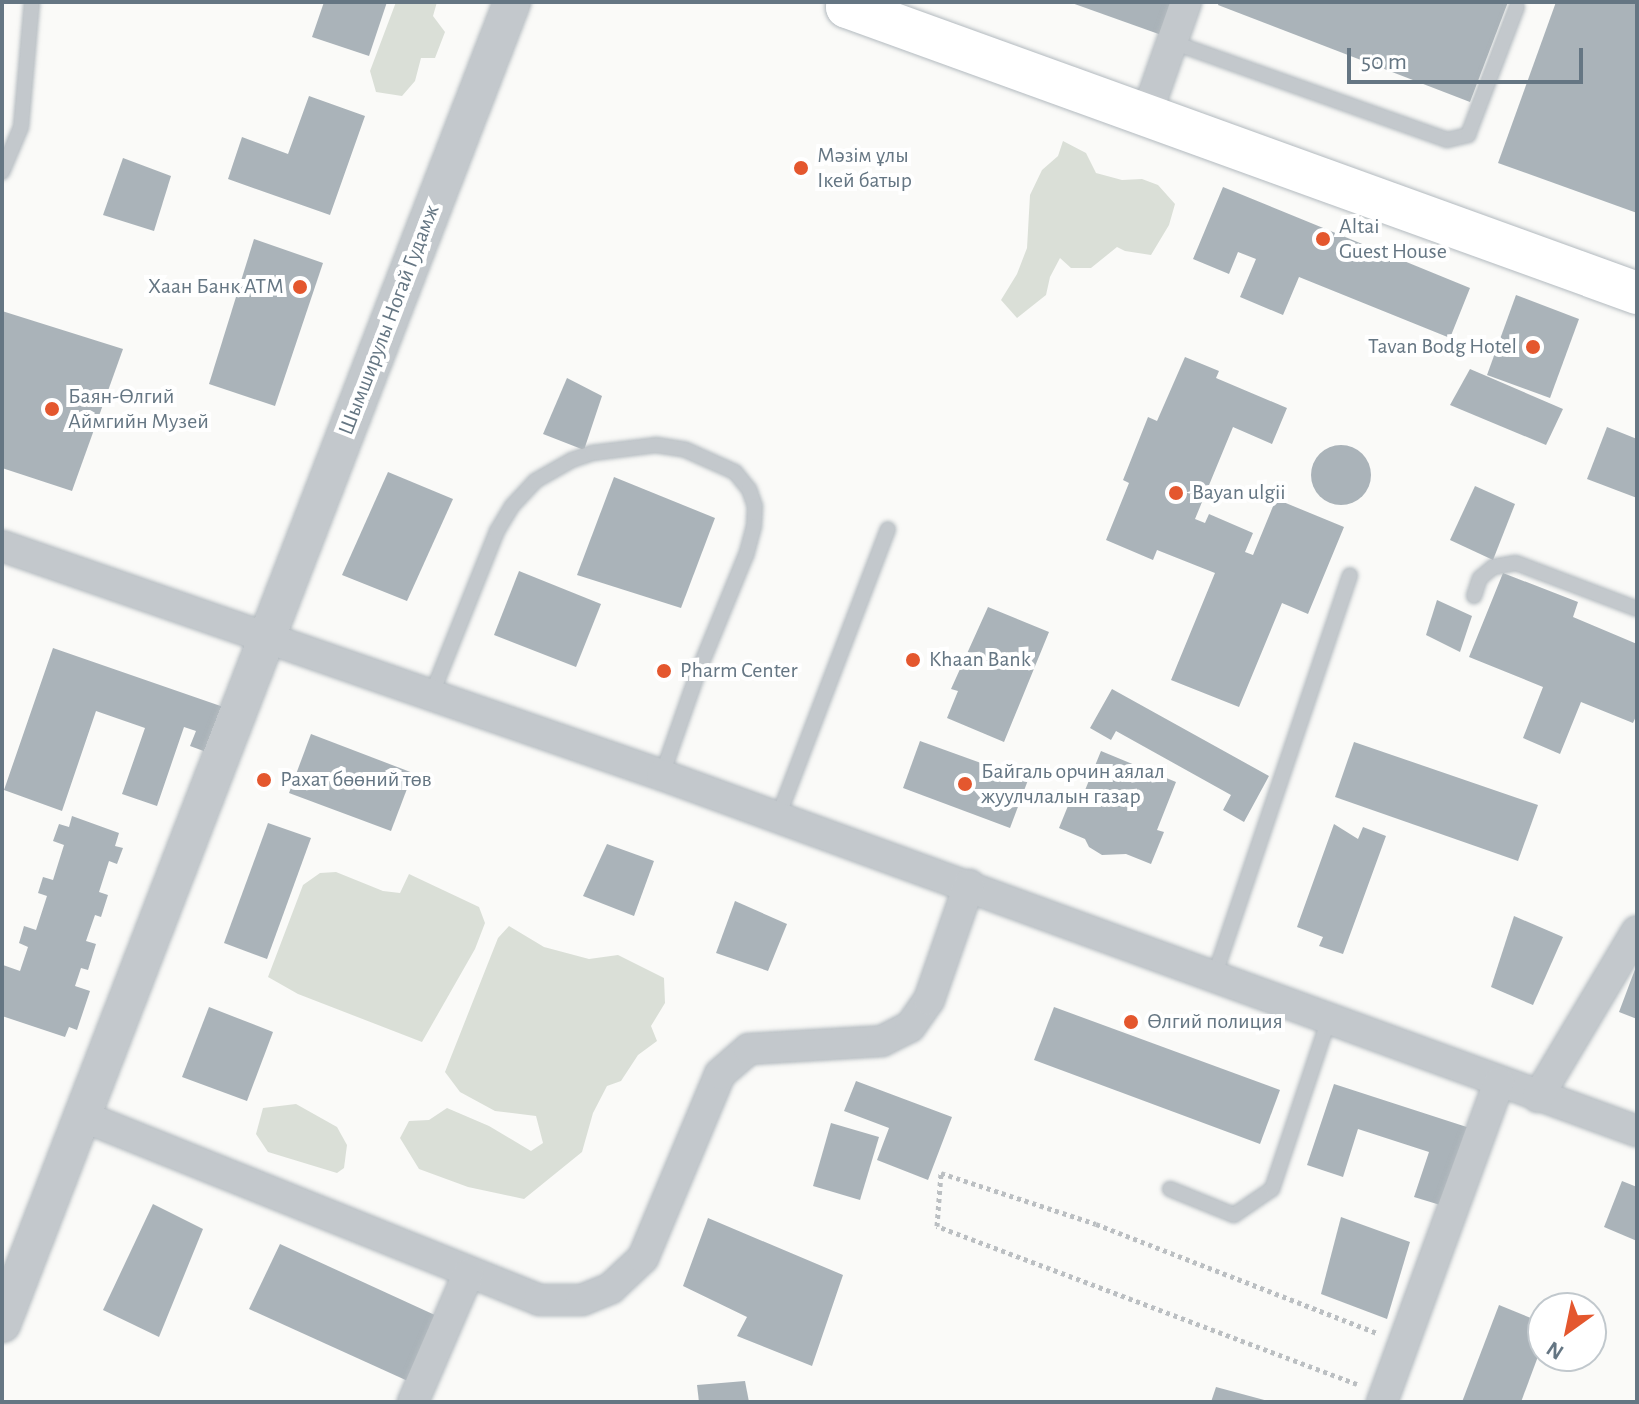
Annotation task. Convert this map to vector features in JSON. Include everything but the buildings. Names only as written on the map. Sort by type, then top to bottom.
[{"type":"main road","points":[[843,4],[1637,293]]},
{"type":"street","name":"Шымширулы Ногай Гудамж","points":[[2,1324],[269,640],[512,2]]},
{"type":"street","points":[[1147,113],[1186,2]]},
{"type":"street","points":[[2,546],[662,775],[1637,1131]]},
{"type":"street","points":[[82,1116],[468,1274],[539,1300],[582,1300],[611,1288],[643,1258],[720,1074],[749,1049],[882,1041],[910,1027],[929,1000],[969,885]]},
{"type":"street","points":[[1538,1097],[1637,931]]},
{"type":"street","points":[[1384,1399],[1499,1083]]},
{"type":"street","points":[[413,1402],[468,1274]]},
{"type":"lane","points":[[2,172],[21,127],[32,2]]},
{"type":"lane","points":[[1172,42],[1447,140],[1468,135],[1517,7]]},
{"type":"lane","points":[[431,696],[497,531],[512,506],[535,481],[572,460],[592,453],[656,445],[686,450],[735,472],[749,489],[755,506],[754,526],[746,555],[703,659],[662,775]]},
{"type":"lane","points":[[778,817],[888,529]]},
{"type":"lane","points":[[1474,596],[1480,578],[1493,567],[1516,563],[1637,609]]},
{"type":"lane","points":[[1214,977],[1350,575]]},
{"type":"lane","points":[[1170,1189],[1234,1215],[1272,1189],[1329,1019]]},
{"type":"path","points":[[1384,1399],[1184,1317],[937,1226],[941,1173],[1096,1224],[1404,1344]]},
{"type":"shaded area","points":[[396,2],[437,2],[433,16],[445,32],[435,58],[421,58],[415,81],[402,96],[376,92],[370,71]]},
{"type":"shaded area","points":[[1063,141],[1086,153],[1096,173],[1122,180],[1142,179],[1158,185],[1175,204],[1169,225],[1151,255],[1117,247],[1091,268],[1071,268],[1060,258],[1050,277],[1046,295],[1017,318],[1001,300],[1017,274],[1027,248],[1030,195],[1042,170],[1058,156]]},
{"type":"shaded area","points":[[336,872],[383,891],[400,893],[409,874],[479,907],[485,923],[475,949],[422,1042],[298,994],[268,977],[303,885],[320,873]]},
{"type":"shaded area","points":[[509,926],[544,947],[589,959],[618,955],[664,978],[665,1003],[651,1026],[657,1041],[638,1055],[621,1081],[607,1086],[593,1113],[582,1152],[524,1199],[468,1187],[419,1169],[400,1138],[409,1121],[429,1120],[447,1108],[489,1126],[531,1151],[543,1143],[536,1116],[495,1111],[460,1092],[445,1072],[498,938]]},
{"type":"shaded area","points":[[296,1104],[337,1127],[347,1145],[344,1168],[337,1173],[268,1152],[256,1134],[263,1108]]},
{"type":"place","name":"Мәзім ұлы Ікей батыр","points":[[801,168]]},
{"type":"place","name":"Altai Guest House","points":[[1323,239]]},
{"type":"place","name":"Хаан Банк АТМ","points":[[300,287]]},
{"type":"place","name":"Tavan Bodg Hotel","points":[[1533,347]]},
{"type":"place","name":"Баян-Өлгий Аймгийн Музей","points":[[52,409]]},
{"type":"place","name":"Bayan ulgii","points":[[1176,493]]},
{"type":"place","name":"Khaan Bank","points":[[913,660]]},
{"type":"place","name":"Pharm Center","points":[[664,671]]},
{"type":"place","name":"Раxат бөөний төв","points":[[264,780]]},
{"type":"place","name":"Байгаль орчин аялал жуулчлалын газар","points":[[965,784]]},
{"type":"place","name":"Өлгий полиция","points":[[1131,1022]]}]
